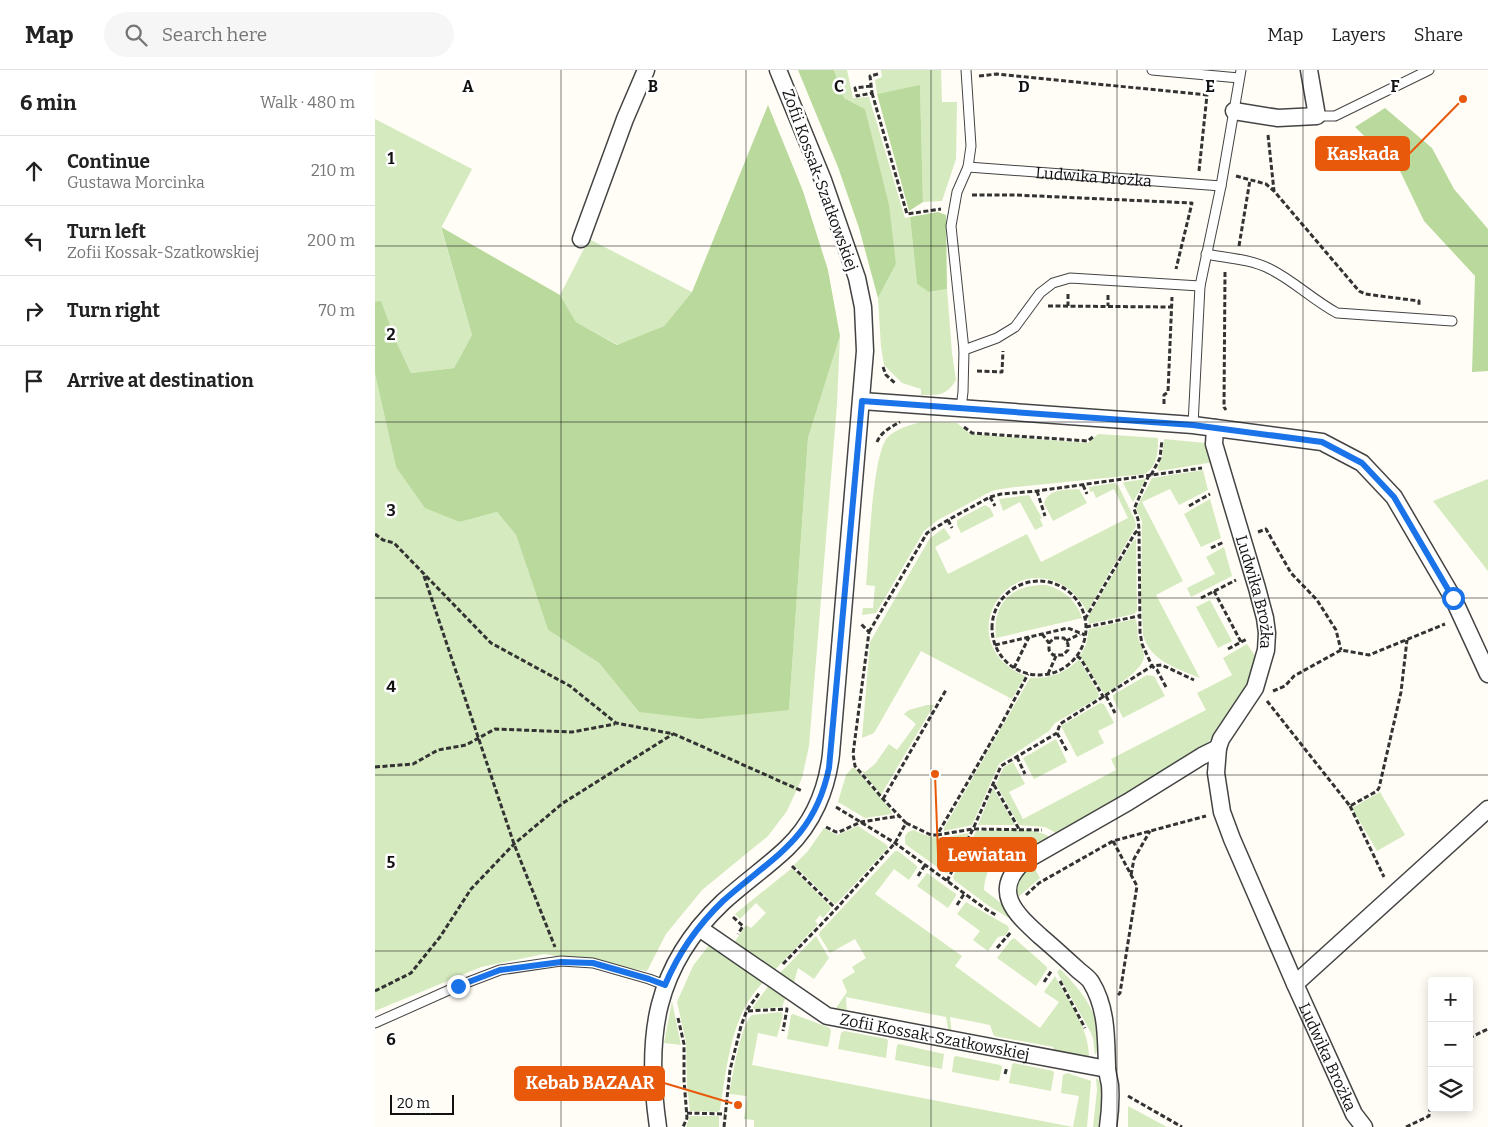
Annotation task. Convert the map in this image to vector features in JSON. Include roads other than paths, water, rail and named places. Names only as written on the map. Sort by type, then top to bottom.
[{"type":"street","points":[[581,239],[625,119],[646,70]]},
{"type":"street","name":"Zofii Kossak-Szatkowskiej","points":[[658,1127],[652,1064],[655,1019],[665,985],[676,961],[699,928],[724,901],[789,847],[809,820],[826,784],[831,754],[862,401],[865,351],[863,307],[857,278],[823,180],[779,70]]},
{"type":"street","points":[[1234,111],[1279,118],[1317,116],[1309,70]]},
{"type":"street","points":[[862,401],[1193,425],[1322,442],[1362,463],[1394,497],[1453,598],[1488,674]]},
{"type":"street","name":"Ludwika Brożka","points":[[1215,428],[1215,444],[1261,603],[1267,633],[1259,692],[1221,738],[1218,748],[1216,773],[1222,812],[1295,984],[1354,1114],[1364,1127]]},
{"type":"street","points":[[1108,1127],[1111,1107],[1104,1012],[1090,981],[1020,917],[1013,907],[1007,892],[1011,876],[1023,862],[1218,748]]},
{"type":"street","name":"Ludwika Brożka","points":[[1295,984],[1488,809]]},
{"type":"street","name":"Zofii Kossak-Szatkowskiej","points":[[699,928],[827,1016],[1107,1069]]},
{"type":"lane","points":[[1152,70],[1240,74],[1221,186],[1200,286],[1193,425]]},
{"type":"lane","points":[[1317,116],[1335,116],[1429,70]]},
{"type":"lane","points":[[961,408],[964,350],[951,226],[956,196],[968,167],[971,146],[966,74]]},
{"type":"lane","name":"Ludwika Brożka","points":[[968,167],[1221,186]]},
{"type":"lane","points":[[1206,254],[1251,262],[1268,268],[1285,277],[1321,304],[1337,312],[1452,321]]},
{"type":"lane","points":[[964,350],[997,338],[1015,326],[1040,293],[1053,283],[1070,278],[1200,286]]},
{"type":"lane","points":[[375,1023],[458,986],[500,970],[561,962],[593,963],[665,985]]},
{"type":"place","name":"Kaskada","points":[[1463,99]]},
{"type":"place","name":"Lewiatan","points":[[935,774]]},
{"type":"place","name":"Kebab BAZAAR","points":[[738,1105]]}]
